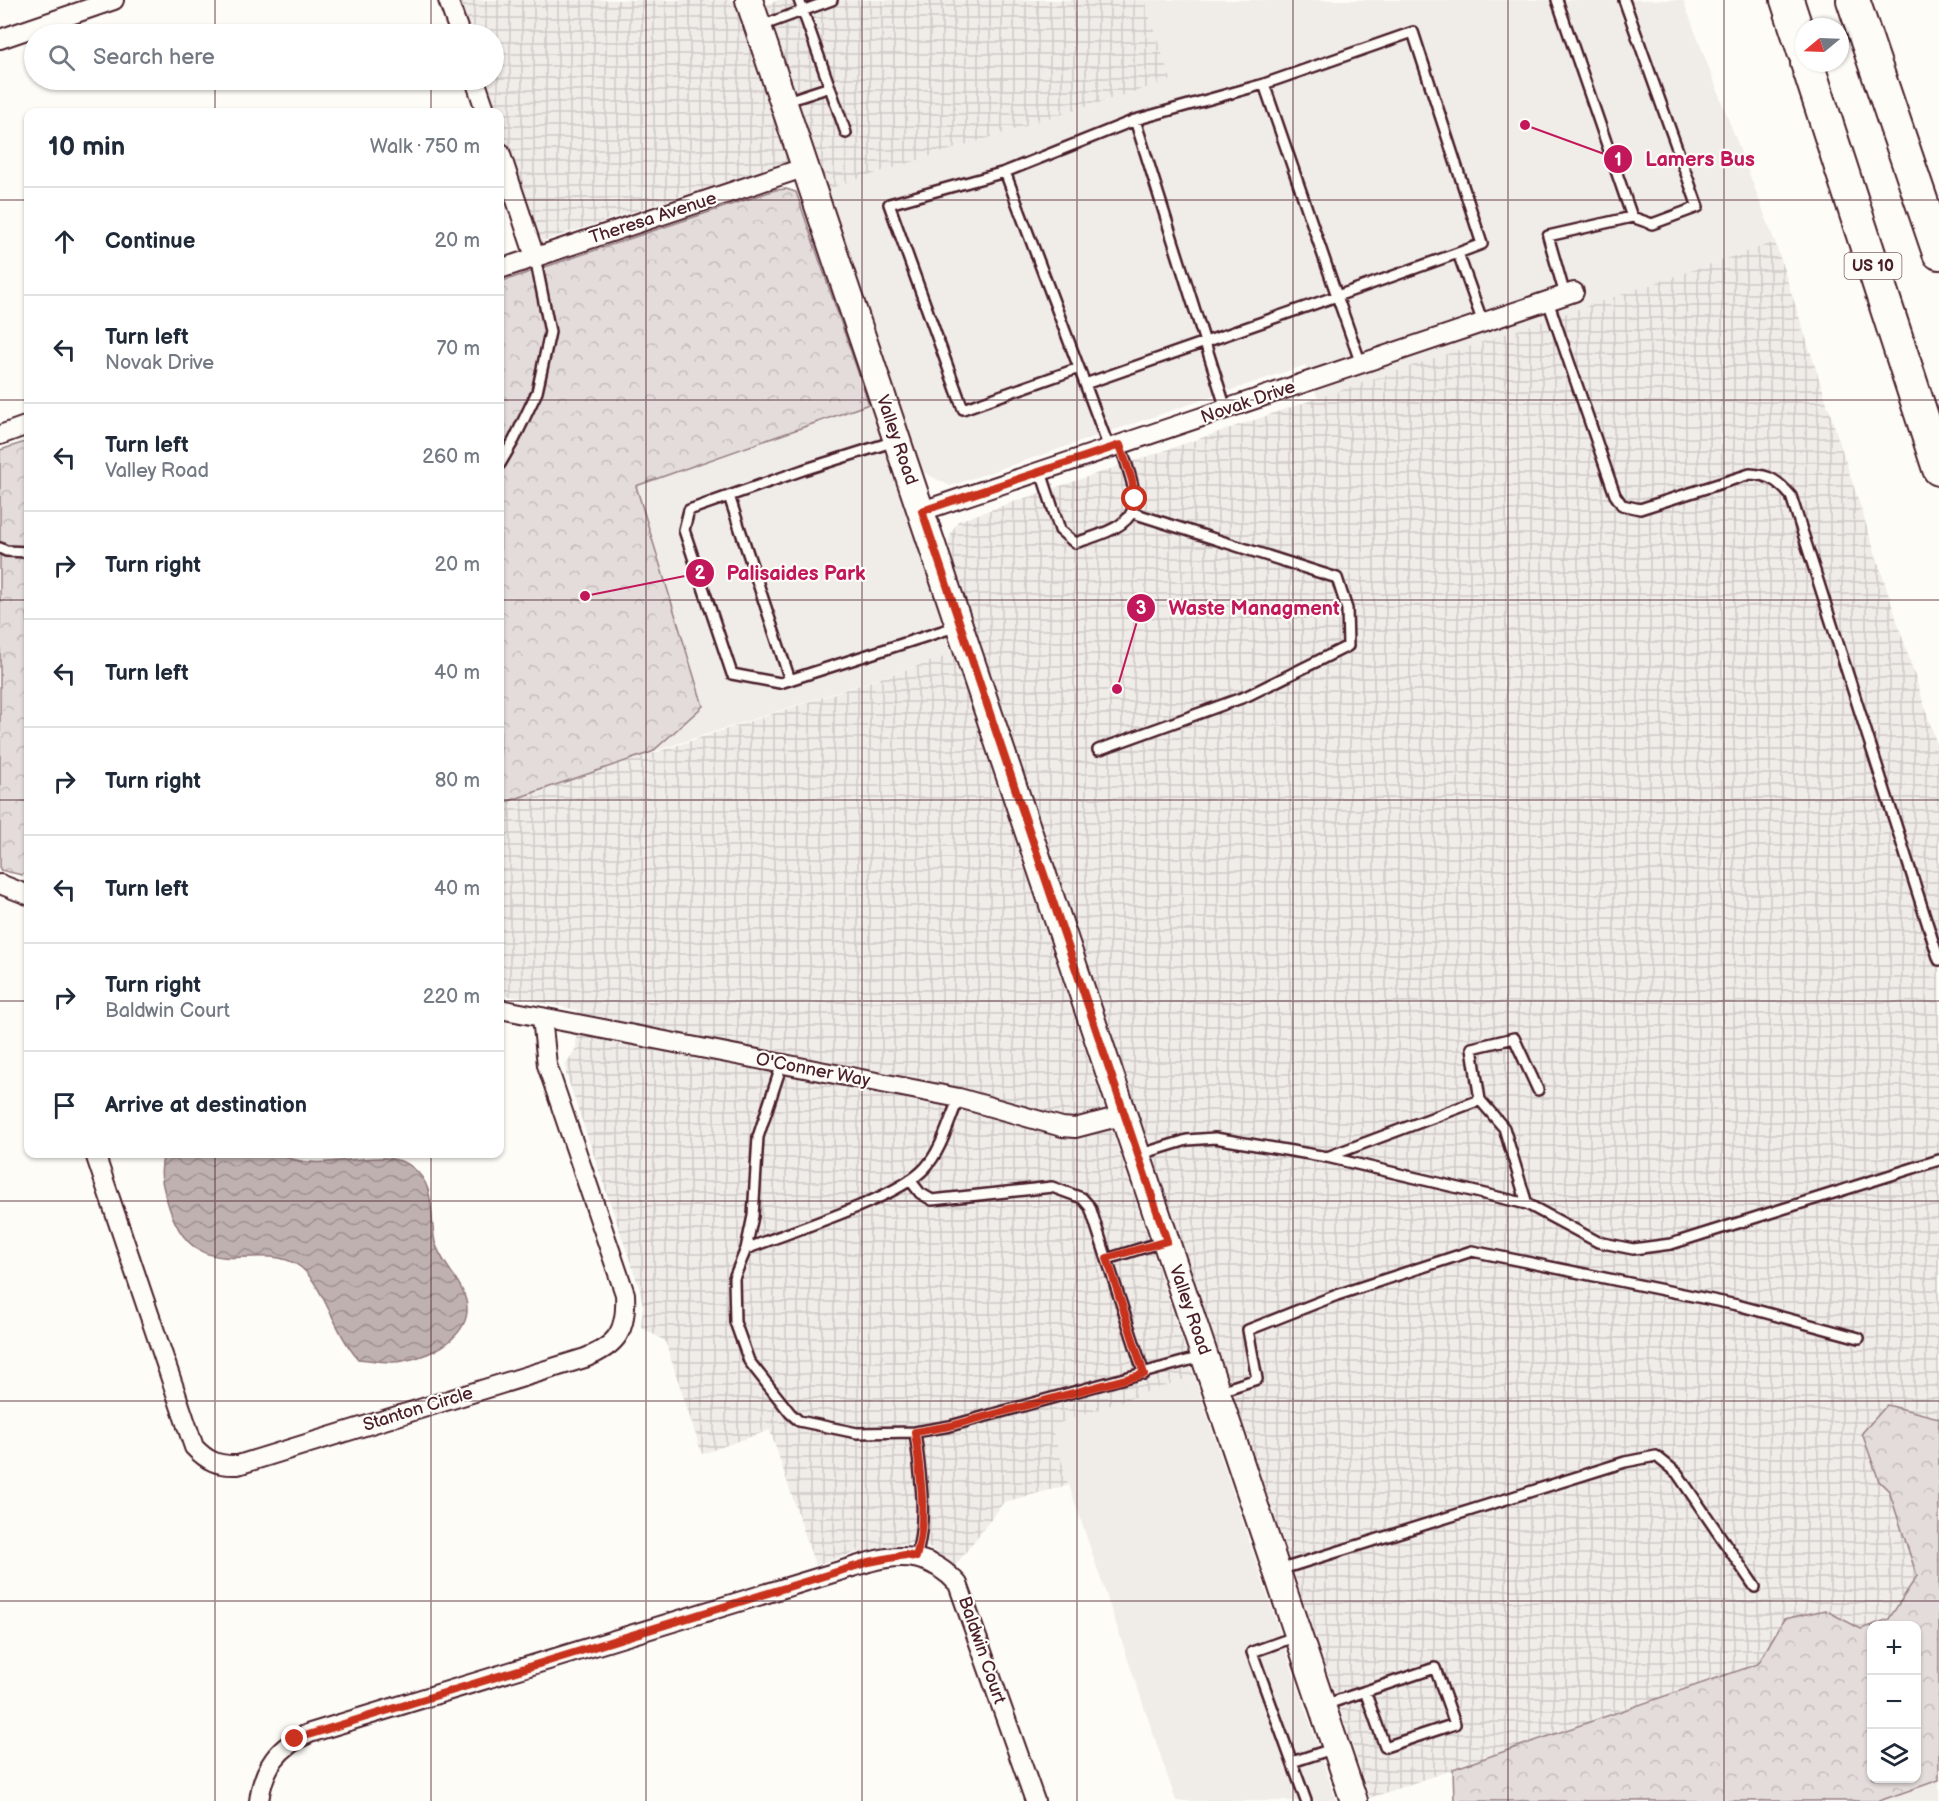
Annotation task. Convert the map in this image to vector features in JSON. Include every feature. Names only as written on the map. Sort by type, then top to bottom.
[{"type":"highway","points":[[1787,0],[1795,24]]},
{"type":"highway","points":[[1853,0],[1939,253]]},
{"type":"highway","points":[[1869,0],[1869,42]]},
{"type":"highway","name":"US 10","points":[[1811,72],[1939,469]]},
{"type":"main road","name":"Valley Road","points":[[749,0],[1354,1801]]},
{"type":"street","points":[[44,24],[114,0]]},
{"type":"street","points":[[448,0],[456,24]]},
{"type":"street","points":[[0,39],[24,31]]},
{"type":"street","points":[[478,90],[485,108]]},
{"type":"street","points":[[504,164],[535,257]]},
{"type":"street","name":"Theresa Avenue","points":[[504,268],[806,167]]},
{"type":"street","name":"Novak Drive","points":[[922,511],[1562,296]]},
{"type":"street","points":[[0,435],[24,426]]},
{"type":"street","points":[[0,884],[24,894]]},
{"type":"street","name":"O'Conner Way","points":[[504,1010],[959,1098],[1062,1127],[1076,1128],[1125,1115]]},
{"type":"street","name":"Stanton Circle","points":[[96,1158],[194,1447],[210,1461],[222,1466],[238,1465],[585,1358],[607,1349],[616,1339],[626,1314],[625,1294],[547,1065],[542,1017]]},
{"type":"street","name":"Baldwin Court","points":[[259,1801],[262,1780],[275,1756],[295,1739],[310,1733],[869,1562],[905,1555],[938,1566],[958,1584],[1033,1801]]},
{"type":"lane","points":[[759,26],[801,5],[832,0]]},
{"type":"lane","points":[[1557,0],[1632,217]]},
{"type":"lane","points":[[1624,0],[1698,207],[1652,225],[1632,217],[1548,236],[1615,495],[1622,505],[1640,509],[1750,474],[1767,475],[1780,483],[1791,496],[1939,960]]},
{"type":"lane","points":[[801,5],[846,133]]},
{"type":"lane","points":[[1079,368],[963,409],[890,204],[1005,172],[1135,120],[1264,84],[1413,32],[1482,244],[1085,384]]},
{"type":"lane","points":[[1264,84],[1361,364]]},
{"type":"lane","points":[[784,102],[830,87]]},
{"type":"lane","points":[[1135,120],[1226,409]]},
{"type":"lane","points":[[1005,172],[1085,384],[1132,480],[1135,499],[1133,513],[1121,526],[1075,543],[1060,530],[1041,472]]},
{"type":"lane","points":[[1458,253],[1483,323]]},
{"type":"lane","points":[[504,457],[537,392],[550,332],[535,257]]},
{"type":"lane","points":[[898,441],[689,510],[684,530],[732,674],[780,683],[960,625]]},
{"type":"lane","points":[[729,496],[790,680]]},
{"type":"lane","points":[[1098,750],[1247,696],[1348,646],[1347,609],[1337,578],[1133,513]]},
{"type":"lane","points":[[0,548],[6,551],[24,552]]},
{"type":"lane","points":[[1527,1204],[1504,1128],[1480,1100],[1472,1048],[1514,1038],[1538,1090]]},
{"type":"lane","points":[[782,1064],[758,1137],[753,1216],[746,1248],[734,1278],[735,1322],[749,1361],[799,1421],[857,1433],[915,1432],[950,1426],[1205,1356]]},
{"type":"lane","points":[[746,1248],[855,1207],[910,1180],[924,1169],[934,1156],[959,1098]]},
{"type":"lane","points":[[1327,1157],[1480,1100]]},
{"type":"lane","points":[[1138,1155],[1187,1140],[1215,1138],[1327,1157],[1527,1204],[1598,1242],[1633,1250],[1671,1244],[1939,1160]]},
{"type":"lane","points":[[910,1180],[920,1193],[932,1200],[1052,1187],[1082,1198],[1090,1208],[1144,1374]]},
{"type":"lane","points":[[1107,1258],[1167,1241]]},
{"type":"lane","points":[[1217,1392],[1257,1379],[1248,1330],[1337,1295],[1472,1251],[1737,1305],[1859,1338]]},
{"type":"lane","points":[[915,1432],[921,1482],[921,1539],[916,1557]]},
{"type":"lane","points":[[1278,1571],[1625,1462],[1656,1456],[1677,1473],[1755,1587]]},
{"type":"lane","points":[[1299,1636],[1252,1652],[1305,1801]]},
{"type":"lane","points":[[1322,1706],[1365,1691],[1435,1668],[1455,1724],[1385,1747],[1365,1691]]},
{"type":"lane","points":[[1292,1762],[1336,1747]]},
{"type":"shaded area","points":[[457,0],[734,0],[790,161],[539,242],[504,138],[504,108],[494,108],[487,90],[504,90],[504,24],[465,24]]},
{"type":"shaded area","points":[[779,0],[1144,0],[1171,80],[824,190],[762,6]]},
{"type":"shaded area","points":[[1144,0],[1683,0],[1775,242],[1318,399],[1305,365],[950,486],[919,470],[824,190],[1170,80]]},
{"type":"shaded area","points":[[1775,242],[1939,751],[1939,1474],[1890,1491],[1927,1606],[1883,1621],[1867,1621],[1867,1627],[1370,1798],[948,549],[951,533],[958,521]]},
{"type":"shaded area","points":[[869,404],[953,654],[652,752],[703,706],[636,486]]},
{"type":"shaded area","points":[[953,654],[1194,1376],[1051,1426],[1069,1485],[1004,1502],[955,1566],[928,1547],[910,1544],[855,1553],[815,1565],[770,1430],[702,1454],[665,1341],[641,1327],[643,1306],[640,1290],[566,1074],[566,1064],[576,1048],[577,1010],[504,995],[504,803]]},
{"type":"shaded area","points":[[1194,1376],[1336,1801],[1176,1801],[1069,1485],[1050,1426]]},
{"type":"shaded area","points":[[1939,1780],[1939,1801],[1879,1801]]},
{"type":"green space","points":[[786,189],[796,192],[869,404],[636,486],[703,706],[652,752],[504,803],[504,281],[775,190]]},
{"type":"green space","points":[[24,442],[24,874],[22,875],[0,870],[0,450]]},
{"type":"green space","points":[[1887,1405],[1939,1418],[1939,1780],[1879,1801],[1454,1801],[1453,1769],[1758,1664],[1784,1619],[1825,1610],[1861,1629],[1867,1627],[1867,1783],[1921,1783],[1921,1621],[1883,1621],[1889,1619],[1917,1576],[1889,1491],[1879,1481],[1862,1433]]},
{"type":"water","points":[[163,1158],[291,1158],[314,1162],[367,1158],[399,1160],[412,1167],[420,1175],[429,1192],[435,1242],[464,1294],[467,1308],[465,1320],[451,1340],[428,1354],[392,1362],[358,1359],[343,1337],[313,1281],[306,1272],[290,1261],[273,1257],[215,1256],[197,1249],[182,1234],[169,1207],[163,1187],[161,1168]]},
{"type":"place","name":"Lamers Bus","points":[[1525,125]]},
{"type":"place","name":"Palisaides Park","points":[[585,596]]},
{"type":"place","name":"Waste Managment","points":[[1117,689]]},
{"type":"route","points":[[295,1739],[869,1562],[905,1555],[916,1557],[921,1539],[921,1482],[915,1432],[950,1426],[1144,1374],[1107,1258],[1167,1241],[922,511],[1120,445],[1132,480],[1135,499]]}]
